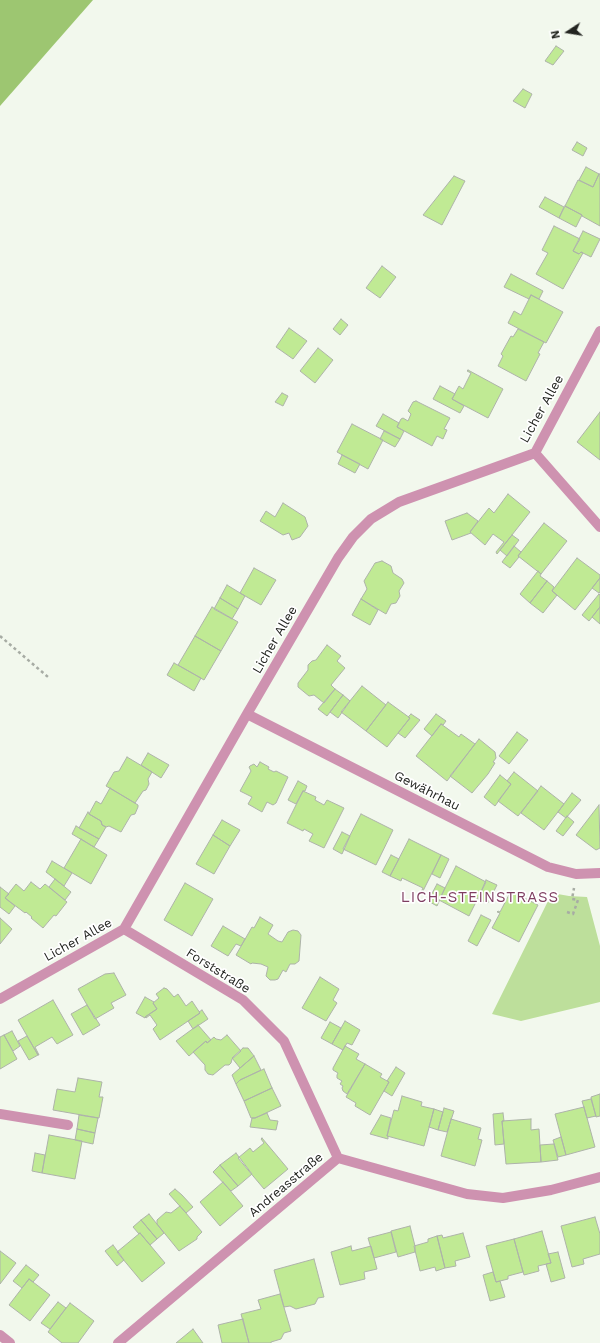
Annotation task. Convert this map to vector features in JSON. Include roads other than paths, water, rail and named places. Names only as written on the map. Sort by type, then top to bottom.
[{"type":"street","name":"Licher Allee","points":[[0,999],[124,929],[338,558],[353,537],[371,519],[399,502],[535,453],[600,331]]},
{"type":"street","points":[[535,453],[600,527]]},
{"type":"street","name":"Gewährhau","points":[[247,714],[548,867],[576,874],[600,873]]},
{"type":"street","name":"Forststraße","points":[[124,929],[243,1000],[284,1042],[338,1158]]},
{"type":"street","points":[[0,1114],[68,1125]]},
{"type":"street","name":"Andreasstraße","points":[[118,1343],[338,1158],[467,1194],[503,1198],[551,1190],[600,1177]]},
{"type":"street","points":[[0,1336],[10,1343]]},
{"type":"district","name":"LICH-STEINSTRASS","points":[[480,898]]}]
